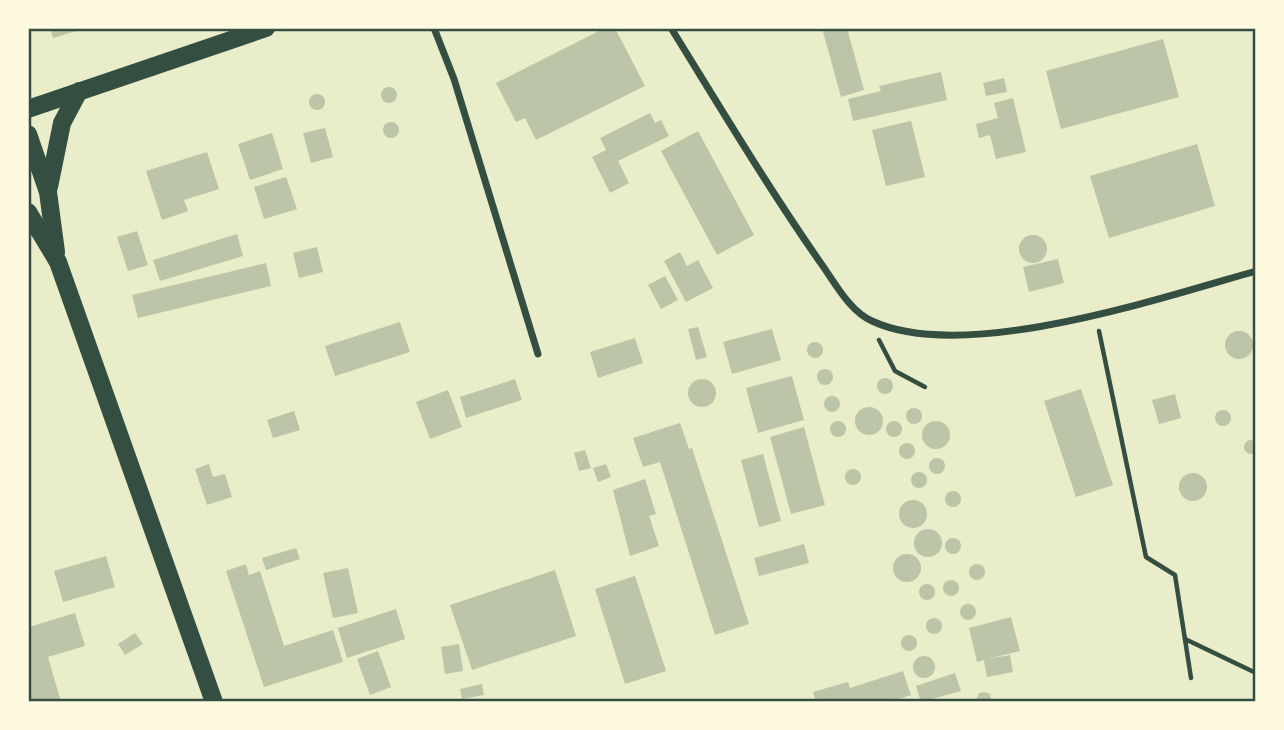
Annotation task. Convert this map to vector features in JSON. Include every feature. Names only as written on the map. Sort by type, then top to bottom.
[{"type":"main road","points":[[28,109],[266,28]]},
{"type":"main road","points":[[48,192],[58,134],[79,91]]},
{"type":"main road","points":[[28,134],[48,192],[58,262],[214,702]]},
{"type":"main road","points":[[28,212],[58,262]]},
{"type":"street","points":[[434,28],[454,79],[538,354]]},
{"type":"street","points":[[671,28],[785,212],[847,300],[870,321],[906,332],[943,337],[1096,317],[1256,271]]},
{"type":"path","points":[[1096,317],[1146,557],[1175,575],[1191,678]]},
{"type":"path","points":[[870,321],[895,371],[925,387]]},
{"type":"path","points":[[1185,639],[1256,673]]},
{"type":"building","points":[[50,28],[75,28],[76,31],[53,38]]},
{"type":"building","points":[[605,28],[615,28],[645,86],[536,140],[525,118],[516,122],[496,83]]},
{"type":"building","points":[[822,28],[847,28],[864,90],[841,97]]},
{"type":"building","points":[[1163,39],[1179,97],[1061,129],[1046,71]]},
{"type":"building","points":[[941,72],[947,100],[853,121],[848,99],[881,91],[879,86]]},
{"type":"building","points":[[1004,78],[1007,92],[986,96],[983,83]]},
{"type":"building","points":[[386,87],[392,87],[397,95],[395,101],[386,103],[381,98],[381,92]]},
{"type":"building","points":[[314,94],[320,94],[325,102],[323,108],[314,110],[309,105],[309,99]]},
{"type":"building","points":[[1013,98],[1026,152],[996,159],[990,135],[979,138],[976,124],[998,118],[994,103]]},
{"type":"building","points":[[650,113],[655,123],[661,120],[669,136],[618,161],[629,183],[610,193],[592,157],[606,150],[600,138]]},
{"type":"building","points":[[911,121],[925,177],[886,186],[872,130]]},
{"type":"building","points":[[388,122],[394,122],[399,130],[397,136],[388,138],[383,133],[383,127]]},
{"type":"building","points":[[325,128],[333,157],[311,163],[303,133]]},
{"type":"building","points":[[698,131],[754,235],[717,255],[661,151]]},
{"type":"building","points":[[272,133],[283,169],[250,180],[238,144]]},
{"type":"building","points":[[1197,144],[1215,206],[1109,238],[1090,176]]},
{"type":"building","points":[[207,152],[219,189],[184,200],[188,211],[162,220],[146,171]]},
{"type":"building","points":[[286,177],[297,209],[264,219],[254,187]]},
{"type":"building","points":[[137,231],[148,265],[128,271],[117,237]]},
{"type":"building","points":[[237,234],[243,256],[160,281],[153,260]]},
{"type":"building","points":[[1033,235],[1043,239],[1047,249],[1043,259],[1033,263],[1023,259],[1019,249],[1023,239]]},
{"type":"building","points":[[317,247],[323,272],[299,278],[293,253]]},
{"type":"building","points":[[680,252],[687,266],[698,260],[713,288],[686,302],[664,261]]},
{"type":"building","points":[[1058,259],[1064,283],[1029,292],[1023,267]]},
{"type":"building","points":[[266,263],[271,286],[138,318],[132,295]]},
{"type":"building","points":[[665,276],[678,300],[661,309],[648,285]]},
{"type":"building","points":[[400,322],[410,352],[335,376],[325,346]]},
{"type":"building","points":[[698,327],[707,357],[696,360],[688,329]]},
{"type":"building","points":[[772,329],[781,360],[732,374],[723,342]]},
{"type":"building","points":[[1239,331],[1249,335],[1253,345],[1249,355],[1239,359],[1229,355],[1225,345],[1229,335]]},
{"type":"building","points":[[635,338],[643,363],[598,378],[590,352]]},
{"type":"building","points":[[812,342],[818,342],[823,350],[821,356],[812,358],[807,353],[807,347]]},
{"type":"building","points":[[822,369],[828,369],[833,377],[831,383],[822,385],[817,380],[817,374]]},
{"type":"building","points":[[792,376],[804,420],[758,433],[746,388]]},
{"type":"building","points":[[882,378],[888,378],[893,386],[891,392],[882,394],[877,389],[877,383]]},
{"type":"building","points":[[515,379],[522,400],[466,418],[460,397]]},
{"type":"building","points":[[702,379],[712,383],[716,393],[712,403],[702,407],[692,403],[688,393],[692,383]]},
{"type":"building","points":[[1081,389],[1113,485],[1076,497],[1044,401]]},
{"type":"building","points":[[448,390],[462,427],[430,439],[416,402]]},
{"type":"building","points":[[1175,394],[1181,418],[1159,424],[1152,400]]},
{"type":"building","points":[[829,396],[835,396],[840,404],[838,410],[829,412],[824,407],[824,401]]},
{"type":"building","points":[[869,407],[879,411],[883,421],[879,431],[869,435],[859,431],[855,421],[859,411]]},
{"type":"building","points":[[911,408],[917,408],[922,416],[920,422],[911,424],[906,419],[906,413]]},
{"type":"building","points":[[1220,410],[1226,410],[1231,418],[1229,424],[1220,426],[1215,421],[1215,415]]},
{"type":"building","points":[[294,411],[300,430],[273,438],[267,420]]},
{"type":"building","points":[[835,421],[841,421],[846,429],[844,435],[835,437],[830,432],[830,426]]},
{"type":"building","points":[[891,421],[897,421],[902,429],[900,435],[891,437],[886,432],[886,426]]},
{"type":"building","points":[[936,421],[946,425],[950,435],[946,445],[936,449],[926,445],[922,435],[926,425]]},
{"type":"building","points":[[680,423],[689,449],[692,448],[749,624],[715,635],[660,462],[643,467],[633,438]]},
{"type":"building","points":[[804,427],[825,505],[791,514],[770,437]]},
{"type":"building","points":[[1248,440],[1254,440],[1258,447],[1254,454],[1248,454],[1244,450],[1244,444]]},
{"type":"building","points":[[904,443],[910,443],[915,451],[913,457],[904,459],[899,454],[899,448]]},
{"type":"building","points":[[585,450],[591,468],[579,471],[574,453]]},
{"type":"building","points":[[763,454],[781,521],[759,527],[741,460]]},
{"type":"building","points":[[934,458],[940,458],[945,466],[943,472],[934,474],[929,469],[929,463]]},
{"type":"building","points":[[209,464],[213,477],[225,474],[232,497],[207,505],[195,469]]},
{"type":"building","points":[[606,464],[611,477],[598,482],[593,468]]},
{"type":"building","points":[[850,469],[856,469],[861,477],[859,483],[850,485],[845,480],[845,474]]},
{"type":"building","points":[[916,472],[922,472],[927,480],[925,486],[916,488],[911,483],[911,477]]},
{"type":"building","points":[[1193,473],[1203,477],[1207,487],[1203,497],[1193,501],[1183,497],[1179,487],[1183,477]]},
{"type":"building","points":[[645,479],[656,514],[649,516],[659,546],[630,556],[613,490]]},
{"type":"building","points":[[950,491],[956,491],[961,499],[959,505],[950,507],[945,502],[945,496]]},
{"type":"building","points":[[913,500],[923,504],[927,514],[923,524],[913,528],[903,524],[899,514],[903,504]]},
{"type":"building","points":[[928,529],[938,533],[942,543],[938,553],[928,557],[918,553],[914,543],[918,533]]},
{"type":"building","points":[[950,538],[956,538],[961,546],[959,552],[950,554],[945,549],[945,543]]},
{"type":"building","points":[[804,544],[809,563],[759,576],[754,558]]},
{"type":"building","points":[[296,548],[300,559],[266,570],[262,558]]},
{"type":"building","points":[[907,554],[917,558],[921,568],[917,578],[907,582],[897,578],[893,568],[897,558]]},
{"type":"building","points":[[106,556],[115,587],[63,602],[54,571]]},
{"type":"building","points":[[246,564],[249,575],[260,571],[284,646],[333,630],[343,662],[264,687],[226,571]]},
{"type":"building","points":[[974,564],[980,564],[985,572],[983,578],[974,580],[969,575],[969,569]]},
{"type":"building","points":[[348,568],[358,613],[333,618],[323,573]]},
{"type":"building","points":[[555,570],[576,636],[472,670],[450,605]]},
{"type":"building","points":[[635,576],[666,671],[625,684],[595,589]]},
{"type":"building","points":[[948,580],[954,580],[959,588],[957,594],[948,596],[943,591],[943,585]]},
{"type":"building","points":[[924,584],[930,584],[935,592],[933,598],[924,600],[919,595],[919,589]]},
{"type":"building","points":[[965,604],[971,604],[976,612],[974,618],[965,620],[960,615],[960,609]]},
{"type":"building","points":[[396,609],[405,639],[347,658],[338,628]]},
{"type":"building","points":[[75,613],[85,646],[48,657],[61,702],[29,702],[29,627]]},
{"type":"building","points":[[1011,617],[1020,651],[987,659],[1010,655],[1013,672],[987,677],[984,660],[977,662],[969,628]]},
{"type":"building","points":[[931,618],[937,618],[942,626],[940,632],[931,634],[926,629],[926,623]]},
{"type":"building","points":[[135,633],[143,644],[125,655],[118,644]]},
{"type":"building","points":[[906,635],[912,635],[917,643],[915,649],[906,651],[901,646],[901,640]]},
{"type":"building","points":[[459,644],[463,671],[445,674],[441,647]]},
{"type":"building","points":[[378,651],[391,687],[370,695],[357,659]]},
{"type":"building","points":[[924,656],[932,659],[935,667],[932,675],[924,678],[916,675],[913,667],[916,659]]},
{"type":"building","points":[[903,671],[911,695],[890,702],[816,702],[813,692],[848,682],[850,688]]},
{"type":"building","points":[[955,673],[961,691],[921,702],[916,686]]},
{"type":"building","points":[[482,684],[484,695],[462,699],[460,689]]},
{"type":"building","points":[[979,693],[990,694],[992,702],[975,702]]}]
